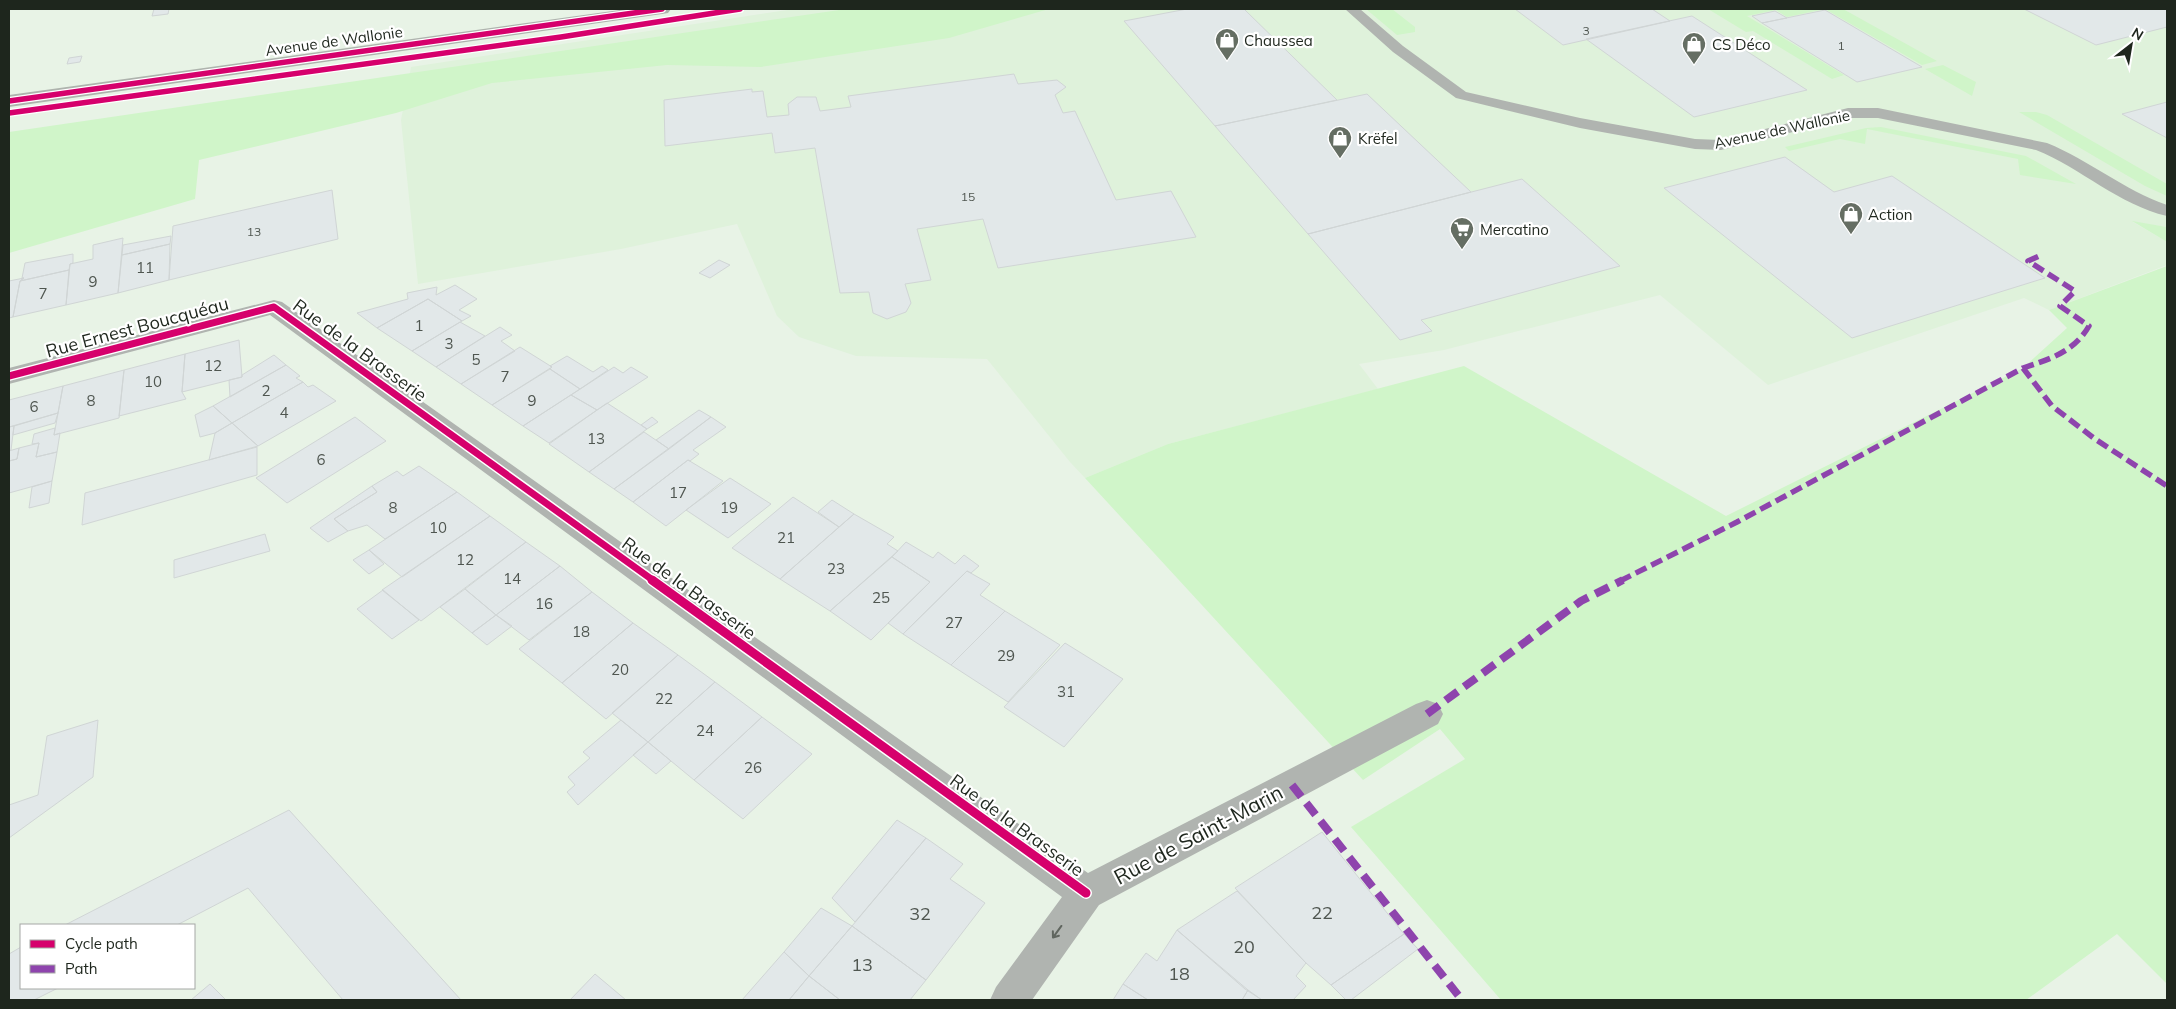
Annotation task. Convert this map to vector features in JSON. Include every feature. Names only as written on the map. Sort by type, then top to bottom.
[{"type":"street","name":"Avenue de Wallonie","points":[[9,101],[662,9]]},
{"type":"street","name":"Rue Ernest Boucquéau","points":[[9,376],[274,307]]},
{"type":"street","name":"Rue de la Brasserie","points":[[274,307],[1086,893]]},
{"type":"street","name":"Rue de Saint-Marin","points":[[1009,1000],[1086,893],[1427,714]]},
{"type":"lane","name":"Avenue de Wallonie","points":[[1352,9],[1398,49],[1440,81],[1461,95],[1486,102],[1580,123],[1695,144],[1721,145],[1848,113],[1862,112],[1891,116],[2017,140],[2046,148],[2127,194],[2167,211]]},
{"type":"shaded area","points":[[794,9],[2167,9],[2167,227],[2133,222],[2167,242],[2167,265],[2049,310],[2024,298],[1768,385],[1660,295],[1444,350],[1359,364],[1378,389],[1168,444],[1085,478],[987,359],[856,356],[799,337],[777,316],[737,224],[621,249],[418,284],[401,120],[411,67]]},
{"type":"green space","points":[[846,9],[1049,9],[949,38],[761,67],[667,65],[492,83],[396,113],[199,160],[195,199],[9,253],[9,132]]},
{"type":"green space","points":[[1366,9],[1392,9],[1415,27],[1415,32],[1397,35]]},
{"type":"green space","points":[[1708,9],[1825,9],[1787,17],[1776,10],[1747,16],[1844,75],[1832,79],[1753,31],[1746,32]]},
{"type":"green space","points":[[1825,9],[1843,9],[1937,61],[1922,65]]},
{"type":"green space","points":[[1943,65],[1976,82],[1972,96],[1925,69]]},
{"type":"green space","points":[[2019,112],[2036,112],[2047,115],[2167,184],[2167,196],[2145,186]]},
{"type":"green space","points":[[1881,127],[2026,156],[2076,184],[2020,175],[2018,159],[1867,129],[1865,144],[1840,139],[1789,151],[1785,147],[1866,128]]},
{"type":"green space","points":[[2132,221],[2167,227],[2167,242]]},
{"type":"green space","points":[[2167,266],[2167,984],[2117,934],[2026,1000],[1501,1000],[1351,827],[1465,759],[1440,729],[1363,780],[1085,478],[1168,444],[1464,366],[1726,516],[2023,368],[2067,328],[2049,310]]},
{"type":"building","points":[[154,9],[169,9],[168,14],[152,16]]},
{"type":"building","name":"Chaussea","points":[[1187,9],[1244,9],[1337,100],[1215,126],[1124,21]]},
{"type":"building","points":[[1515,9],[1652,9],[1670,21],[1563,45]]},
{"type":"building","points":[[2024,9],[2167,9],[2167,27],[2096,45]]},
{"type":"building","points":[[1825,10],[1922,67],[1857,82],[1762,23]]},
{"type":"building","points":[[1775,11],[1787,18],[1762,23],[1752,16]]},
{"type":"building","name":"CS Déco","points":[[1692,16],[1807,90],[1694,117],[1586,39]]},
{"type":"building","points":[[82,56],[80,62],[67,64],[69,58]]},
{"type":"building","points":[[1014,74],[1018,84],[1057,80],[1066,87],[1055,95],[1063,113],[1075,111],[1116,200],[1171,191],[1196,237],[998,268],[983,219],[917,229],[931,280],[905,284],[911,303],[906,312],[887,319],[873,313],[869,292],[840,293],[815,148],[775,153],[772,133],[665,146],[664,100],[752,89],[752,92],[763,91],[767,117],[789,115],[788,104],[797,97],[816,97],[820,111],[851,107],[848,96]]},
{"type":"building","name":"Krëfel","points":[[1367,94],[1471,192],[1308,234],[1215,126]]},
{"type":"building","points":[[2167,102],[2167,138],[2122,114]]},
{"type":"building","name":"Action","points":[[1785,157],[1834,192],[1892,176],[2045,278],[1852,338],[1664,188]]},
{"type":"building","name":"Mercatino","points":[[1522,179],[1620,266],[1421,320],[1432,331],[1400,340],[1308,234]]},
{"type":"building","points":[[332,190],[338,239],[169,280],[173,226]]},
{"type":"building","points":[[171,236],[170,244],[122,255],[123,245]]},
{"type":"building","points":[[123,238],[118,293],[66,305],[70,264],[93,259],[93,245]]},
{"type":"building","points":[[170,244],[169,280],[118,293],[122,255]]},
{"type":"building","points":[[73,254],[73,263],[70,264],[69,270],[20,281],[24,278],[22,278],[25,263]]},
{"type":"building","points":[[719,260],[730,265],[710,278],[699,273]]},
{"type":"building","points":[[69,270],[66,305],[13,317],[20,281]]},
{"type":"building","points":[[24,278],[20,281],[13,317],[9,318],[9,281]]},
{"type":"building","points":[[455,285],[477,299],[459,310],[471,316],[462,321],[428,299],[377,328],[357,313],[408,299],[407,293],[437,287],[436,295]]},
{"type":"building","points":[[428,299],[462,321],[412,351],[377,328]]},
{"type":"building","points":[[460,322],[485,336],[436,367],[412,351]]},
{"type":"building","points":[[500,327],[512,335],[501,341],[515,351],[461,384],[436,367]]},
{"type":"building","points":[[239,340],[242,377],[182,392],[185,354]]},
{"type":"building","points":[[520,347],[552,367],[492,405],[461,384]]},
{"type":"building","points":[[185,354],[182,392],[186,399],[119,416],[124,370]]},
{"type":"building","points":[[274,355],[286,365],[230,397],[229,380],[242,377],[242,375]]},
{"type":"building","points":[[567,356],[593,372],[602,366],[608,370],[580,389],[550,369],[552,367],[550,366]]},
{"type":"building","points":[[286,365],[300,376],[296,378],[303,382],[232,423],[213,406]]},
{"type":"building","points":[[614,367],[623,373],[631,367],[648,377],[597,410],[571,395]]},
{"type":"building","points":[[550,369],[580,389],[523,426],[492,405]]},
{"type":"building","points":[[124,370],[119,418],[54,435],[63,386]]},
{"type":"building","points":[[303,382],[308,387],[313,385],[336,401],[258,446],[232,423]]},
{"type":"building","points":[[63,386],[58,413],[9,427],[9,400]]},
{"type":"building","points":[[571,395],[597,410],[549,443],[523,426]]},
{"type":"building","points":[[607,403],[647,429],[589,472],[549,444]]},
{"type":"building","points":[[213,406],[232,423],[215,433],[200,437],[195,415]]},
{"type":"building","points":[[699,410],[711,417],[669,449],[656,440]]},
{"type":"building","points":[[58,413],[55,423],[13,435],[14,426]]},
{"type":"building","points":[[355,417],[386,441],[287,503],[256,478]]},
{"type":"building","points":[[652,417],[658,422],[647,429],[641,425]]},
{"type":"building","points":[[711,417],[726,427],[693,450],[699,454],[690,461],[688,460],[633,502],[614,489]]},
{"type":"building","points":[[232,423],[258,446],[209,460],[215,433]]},
{"type":"building","points":[[14,426],[11,450],[9,451],[9,427]]},
{"type":"building","points":[[55,428],[54,435],[60,433],[57,452],[36,457],[39,443],[32,444],[34,434]]},
{"type":"building","points":[[644,432],[669,449],[614,489],[589,472]]},
{"type":"building","points":[[39,443],[36,457],[57,452],[52,481],[9,493],[9,461],[17,459],[19,448]]},
{"type":"building","points":[[257,447],[257,475],[82,525],[85,493]]},
{"type":"building","points":[[19,448],[17,459],[9,461],[9,451]]},
{"type":"building","points":[[688,460],[723,481],[666,526],[633,502]]},
{"type":"building","points":[[419,466],[457,492],[385,539],[367,525],[348,531],[334,519],[377,492],[372,486],[397,471],[403,476]]},
{"type":"building","points":[[730,478],[771,504],[728,538],[686,510]]},
{"type":"building","points":[[52,481],[49,503],[29,508],[32,487]]},
{"type":"building","points":[[372,486],[377,492],[334,519],[348,531],[328,542],[310,528]]},
{"type":"building","points":[[457,492],[490,516],[402,577],[369,550]]},
{"type":"building","points":[[793,497],[839,527],[780,579],[732,548]]},
{"type":"building","points":[[832,500],[854,514],[839,527],[818,512]]},
{"type":"building","points":[[854,514],[894,537],[887,544],[898,551],[830,611],[780,579]]},
{"type":"building","points":[[490,516],[526,542],[421,621],[382,590]]},
{"type":"building","points":[[265,534],[270,551],[174,578],[174,560]]},
{"type":"building","points":[[526,542],[560,566],[496,615],[465,589]]},
{"type":"building","points":[[906,542],[933,558],[938,552],[955,564],[964,555],[979,566],[971,573],[967,571],[903,634],[888,623],[930,582],[892,557]]},
{"type":"building","points":[[369,550],[384,564],[369,574],[353,560]]},
{"type":"building","points":[[892,557],[930,582],[871,640],[830,611]]},
{"type":"building","points":[[560,566],[592,592],[529,640],[496,615]]},
{"type":"building","points":[[967,571],[990,584],[980,595],[1005,611],[951,665],[903,634]]},
{"type":"building","points":[[465,589],[496,615],[472,633],[440,607]]},
{"type":"building","points":[[383,590],[419,620],[392,639],[357,609]]},
{"type":"building","points":[[592,592],[633,623],[562,683],[519,649]]},
{"type":"building","points":[[1005,611],[1060,645],[1008,702],[951,665]]},
{"type":"building","points":[[496,615],[512,626],[487,645],[472,633]]},
{"type":"building","points":[[633,623],[678,655],[606,719],[562,683]]},
{"type":"building","points":[[1065,643],[1123,679],[1064,747],[1004,707]]},
{"type":"building","points":[[678,655],[715,682],[648,742],[612,713]]},
{"type":"building","points":[[715,682],[762,717],[694,780],[648,742]]},
{"type":"building","points":[[762,717],[812,754],[743,819],[694,780]]},
{"type":"building","points":[[98,720],[93,777],[9,838],[9,805],[38,795],[47,736]]},
{"type":"building","points":[[621,720],[648,742],[578,805],[567,792],[575,785],[568,777],[590,758],[583,752]]},
{"type":"building","points":[[648,742],[671,761],[656,774],[633,755]]},
{"type":"building","points":[[289,810],[461,1000],[343,1000],[248,888],[179,924],[67,924]]},
{"type":"building","points":[[897,820],[926,838],[855,922],[832,898]]},
{"type":"building","points":[[1322,832],[1404,934],[1331,985],[1306,963],[1235,888]]},
{"type":"building","points":[[926,838],[963,864],[950,879],[985,903],[926,980],[852,926]]},
{"type":"building","points":[[1237,891],[1306,963],[1296,976],[1306,986],[1293,1000],[1262,1000],[1245,989],[1177,930]]},
{"type":"building","points":[[821,908],[852,926],[809,976],[784,952]]},
{"type":"building","points":[[852,926],[926,980],[910,1000],[840,1000],[809,976]]},
{"type":"building","points":[[1177,930],[1248,990],[1242,1000],[1148,1000],[1123,984],[1146,953],[1157,961]]},
{"type":"building","points":[[1404,934],[1418,949],[1351,1000],[1346,1000],[1331,985]]},
{"type":"building","points":[[20,948],[20,989],[56,989],[34,1000],[9,1000],[9,954]]},
{"type":"building","points":[[784,952],[809,976],[789,1000],[742,1000]]},
{"type":"building","points":[[595,974],[626,1000],[570,1000]]},
{"type":"building","points":[[809,976],[840,1000],[789,1000]]},
{"type":"building","points":[[210,984],[226,1000],[191,1000]]},
{"type":"building","points":[[1123,984],[1148,1000],[1113,1000]]},
{"type":"building","points":[[1248,990],[1262,1000],[1242,1000]]},
{"type":"marked path","points":[[1427,714],[1581,601],[1737,522],[2023,368],[2052,358],[2070,349],[2084,335],[2089,326],[2060,306],[2075,291],[2028,261],[2039,256]]},
{"type":"marked path","points":[[2023,368],[2052,406],[2095,439],[2167,486]]},
{"type":"marked path","points":[[1292,785],[1462,1000]]},
{"type":"cycle path","points":[[9,101],[662,9]]},
{"type":"cycle path","points":[[9,113],[561,37],[740,9]]},
{"type":"cycle path","points":[[9,376],[274,307],[1086,893]]},
{"type":"place","name":"Chaussea","points":[[1227,61]]},
{"type":"place","name":"CS Déco","points":[[1694,65]]},
{"type":"place","name":"Krëfel","points":[[1340,159]]},
{"type":"place","name":"Action","points":[[1851,235]]},
{"type":"place","name":"Mercatino","points":[[1462,250]]}]
